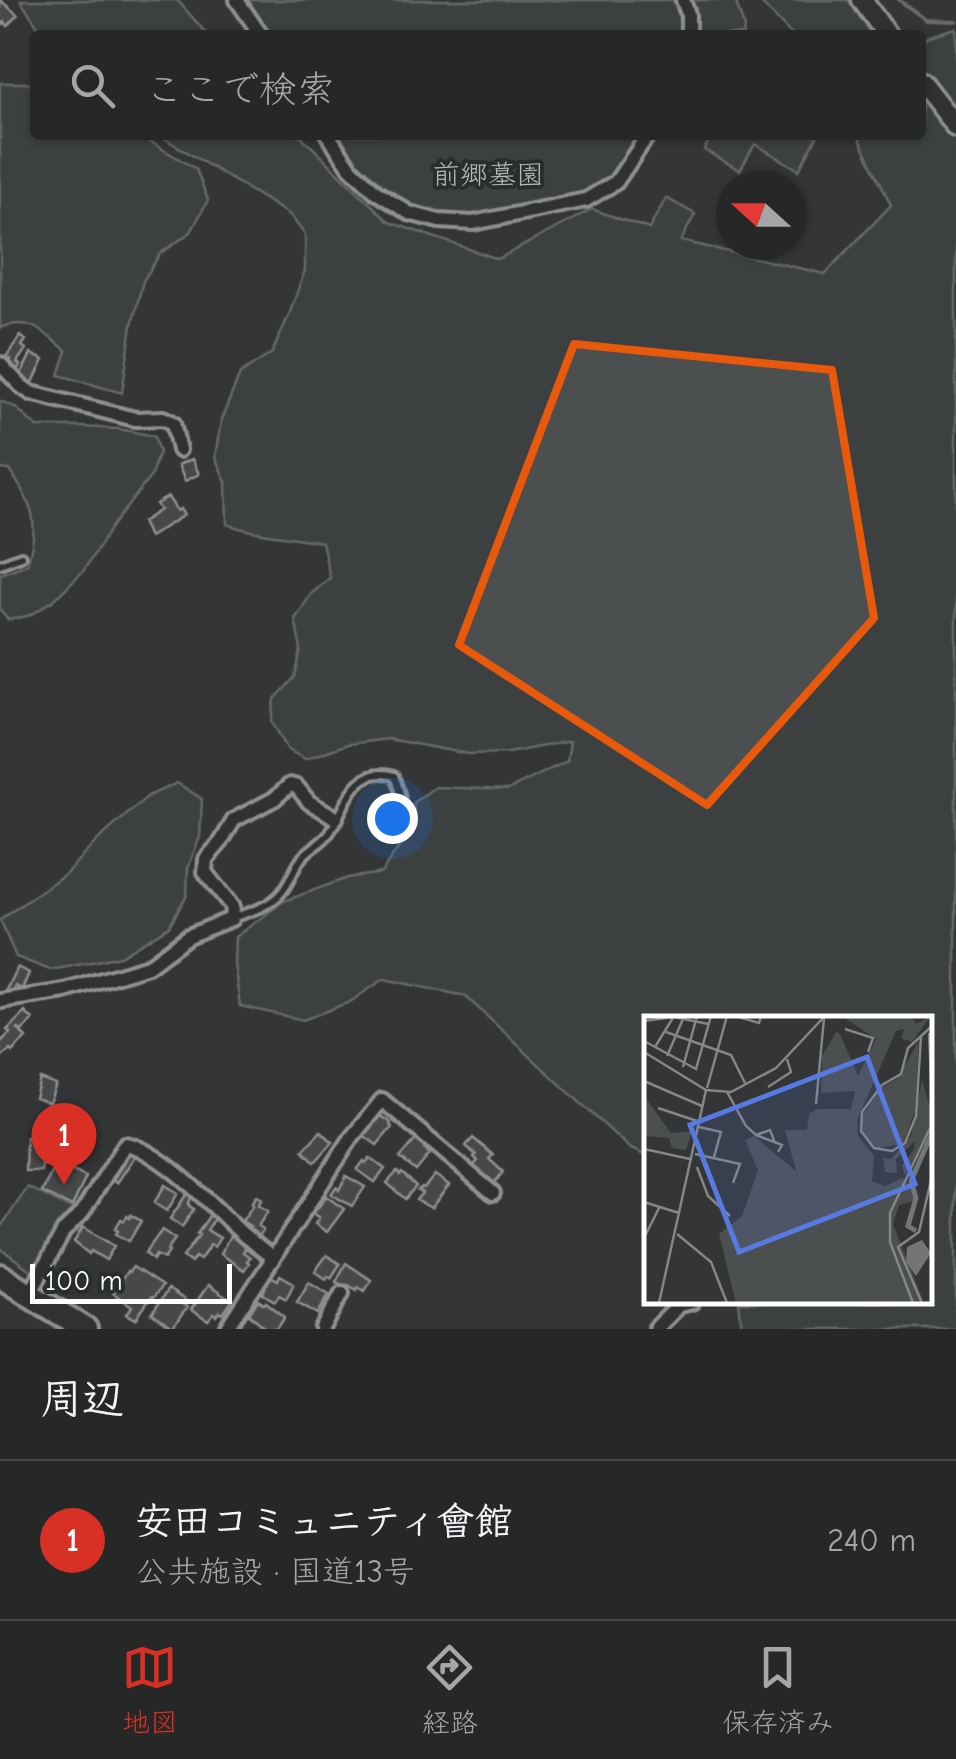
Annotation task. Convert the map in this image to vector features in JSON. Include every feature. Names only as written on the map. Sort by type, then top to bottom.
[{"type":"highway","points":[[0,1276],[85,1329]]},
{"type":"street","points":[[237,0],[258,30]]},
{"type":"street","points":[[683,0],[688,30]]},
{"type":"street","points":[[862,0],[883,30]]},
{"type":"street","points":[[926,88],[956,127]]},
{"type":"street","points":[[331,140],[351,168],[376,192],[409,213],[473,224],[586,200],[616,182],[645,140]]},
{"type":"street","points":[[0,364],[31,393],[135,419],[162,418],[173,423],[179,450]]},
{"type":"street","points":[[0,1000],[65,991],[148,966],[188,936],[231,918],[232,907],[204,872],[206,859],[234,820],[290,785],[297,787],[308,802],[336,818]]},
{"type":"street","points":[[228,1329],[352,1137],[382,1100],[492,1194]]},
{"type":"street","points":[[29,1294],[64,1232],[82,1213],[126,1144],[180,1176],[273,1258]]},
{"type":"street","points":[[323,1329],[342,1294]]},
{"type":"street","points":[[655,1329],[679,1304]]},
{"type":"lane","points":[[0,564],[21,556]]},
{"type":"lane","points":[[231,918],[272,901],[282,892],[302,856],[330,834],[354,788],[368,777],[382,772],[394,776],[403,809],[399,824]]},
{"type":"highlighted area","points":[[574,344],[832,370],[874,618],[707,805],[459,645]]},
{"type":"green space","points":[[20,0],[177,0],[204,30],[41,30]]},
{"type":"green space","points":[[247,0],[674,0],[681,25],[680,30],[267,30]]},
{"type":"green space","points":[[691,0],[735,0],[744,30],[695,30]]},
{"type":"green space","points":[[758,0],[848,0],[868,30],[787,30]]},
{"type":"green space","points":[[956,28],[956,1329],[742,1329],[739,1304],[931,1304],[931,1016],[644,1016],[644,1155],[629,1148],[465,996],[384,979],[350,1002],[303,1020],[240,1006],[235,937],[284,901],[347,878],[381,873],[413,827],[414,802],[435,787],[508,790],[567,761],[570,741],[508,753],[468,754],[388,739],[348,744],[305,759],[288,750],[272,722],[275,699],[295,677],[301,650],[295,619],[311,594],[330,578],[322,542],[227,524],[226,482],[215,457],[221,420],[240,374],[272,353],[289,315],[305,270],[305,235],[290,215],[167,140],[305,140],[389,222],[498,259],[592,209],[649,229],[666,198],[695,214],[681,241],[716,249],[716,260],[764,260],[825,274],[891,205],[860,140],[926,140],[926,37]]},
{"type":"green space","points":[[0,83],[30,83],[30,140],[147,140],[196,169],[208,200],[191,232],[160,254],[143,281],[122,393],[59,375],[67,351],[36,328],[20,324],[0,328]]},
{"type":"green space","name":"前郷墓園","points":[[341,140],[637,140],[612,175],[589,192],[500,212],[449,215],[415,207],[380,186]]},
{"type":"green space","points":[[709,140],[815,140],[799,170],[755,144],[740,170],[704,150]]},
{"type":"green space","points":[[0,401],[15,407],[37,427],[119,429],[154,436],[159,452],[151,476],[84,570],[54,600],[31,615],[8,620],[0,609],[0,574],[27,564],[34,525],[18,483],[10,470],[0,469]]},
{"type":"green space","points":[[177,783],[202,799],[200,837],[188,868],[187,895],[169,926],[120,956],[73,966],[50,970],[16,957],[0,920],[66,873],[148,796]]},
{"type":"green space","points":[[28,1187],[73,1210],[57,1226],[33,1272],[0,1248],[0,1228]]},
{"type":"building","points":[[0,0],[18,15],[8,26],[5,22],[0,27]]},
{"type":"building","points":[[20,336],[26,340],[22,346],[26,349],[17,362],[18,369],[6,357]]},
{"type":"building","points":[[31,354],[44,360],[32,384],[19,378]]},
{"type":"building","points":[[192,459],[199,474],[185,481],[178,465]]},
{"type":"building","points":[[168,497],[184,515],[149,537],[142,522],[160,510],[156,504]]},
{"type":"building","points":[[17,967],[29,973],[22,989],[15,986],[12,992],[6,990]]},
{"type":"building","points":[[25,1012],[33,1020],[22,1031],[17,1028],[26,1038],[0,1059],[0,1039],[10,1033],[7,1030]]},
{"type":"building","points":[[40,1079],[56,1085],[49,1103],[35,1098]]},
{"type":"building","points":[[376,1113],[392,1127],[377,1145],[360,1133]]},
{"type":"building","points":[[321,1131],[333,1142],[315,1162],[303,1150]]},
{"type":"building","points":[[26,1137],[41,1138],[41,1171],[25,1171]]},
{"type":"building","points":[[418,1137],[428,1145],[424,1149],[430,1154],[416,1171],[400,1158]]},
{"type":"building","points":[[473,1138],[493,1155],[489,1159],[503,1172],[492,1186],[471,1168],[478,1161],[466,1146]]},
{"type":"building","points":[[129,1148],[137,1153],[117,1183],[110,1178]]},
{"type":"building","points":[[370,1158],[385,1169],[375,1182],[357,1170]]},
{"type":"building","points":[[56,1163],[86,1177],[72,1207],[42,1192]]},
{"type":"building","points":[[397,1172],[416,1186],[405,1199],[387,1183]]},
{"type":"building","points":[[435,1175],[449,1185],[431,1208],[416,1200],[422,1193],[418,1190]]},
{"type":"building","points":[[346,1176],[365,1187],[352,1206],[331,1194],[336,1187],[339,1190]]},
{"type":"building","points":[[165,1185],[178,1193],[167,1211],[154,1203]]},
{"type":"building","points":[[188,1192],[193,1195],[189,1206],[194,1209],[182,1227],[170,1219]]},
{"type":"building","points":[[256,1196],[262,1199],[258,1205],[268,1211],[258,1226],[263,1229],[258,1237],[242,1221]]},
{"type":"building","points":[[326,1196],[344,1209],[327,1232],[315,1224],[319,1218],[311,1212]]},
{"type":"building","points":[[211,1213],[216,1216],[207,1230],[220,1238],[200,1260],[195,1257],[191,1263],[183,1257]]},
{"type":"building","points":[[131,1215],[141,1221],[129,1241],[116,1234],[115,1229],[121,1219]]},
{"type":"building","points":[[83,1227],[114,1246],[106,1260],[91,1251],[89,1254],[74,1242]]},
{"type":"building","points":[[162,1230],[175,1239],[164,1259],[156,1255],[153,1260],[145,1253]]},
{"type":"building","points":[[232,1232],[248,1244],[243,1252],[250,1257],[244,1270],[220,1254]]},
{"type":"building","points":[[327,1255],[340,1264],[326,1279],[315,1271]]},
{"type":"building","points":[[346,1263],[371,1280],[365,1291],[336,1282]]},
{"type":"building","points":[[133,1267],[162,1286],[136,1319],[127,1314],[132,1306],[113,1293]]},
{"type":"building","points":[[269,1275],[278,1280],[280,1275],[294,1283],[286,1299],[279,1295],[275,1301],[263,1294]]},
{"type":"building","points":[[309,1282],[329,1294],[318,1314],[297,1302]]},
{"type":"building","points":[[208,1285],[232,1301],[223,1314],[214,1314],[208,1321],[191,1310]]},
{"type":"building","points":[[168,1289],[185,1300],[182,1304],[187,1307],[173,1328],[152,1314]]},
{"type":"building","points":[[258,1300],[285,1317],[277,1329],[267,1329],[249,1314]]},
{"type":"waterway","points":[[899,0],[926,20],[956,21]]},
{"type":"place","name":"安田コミュニティ會館","points":[[64,1185]]}]
